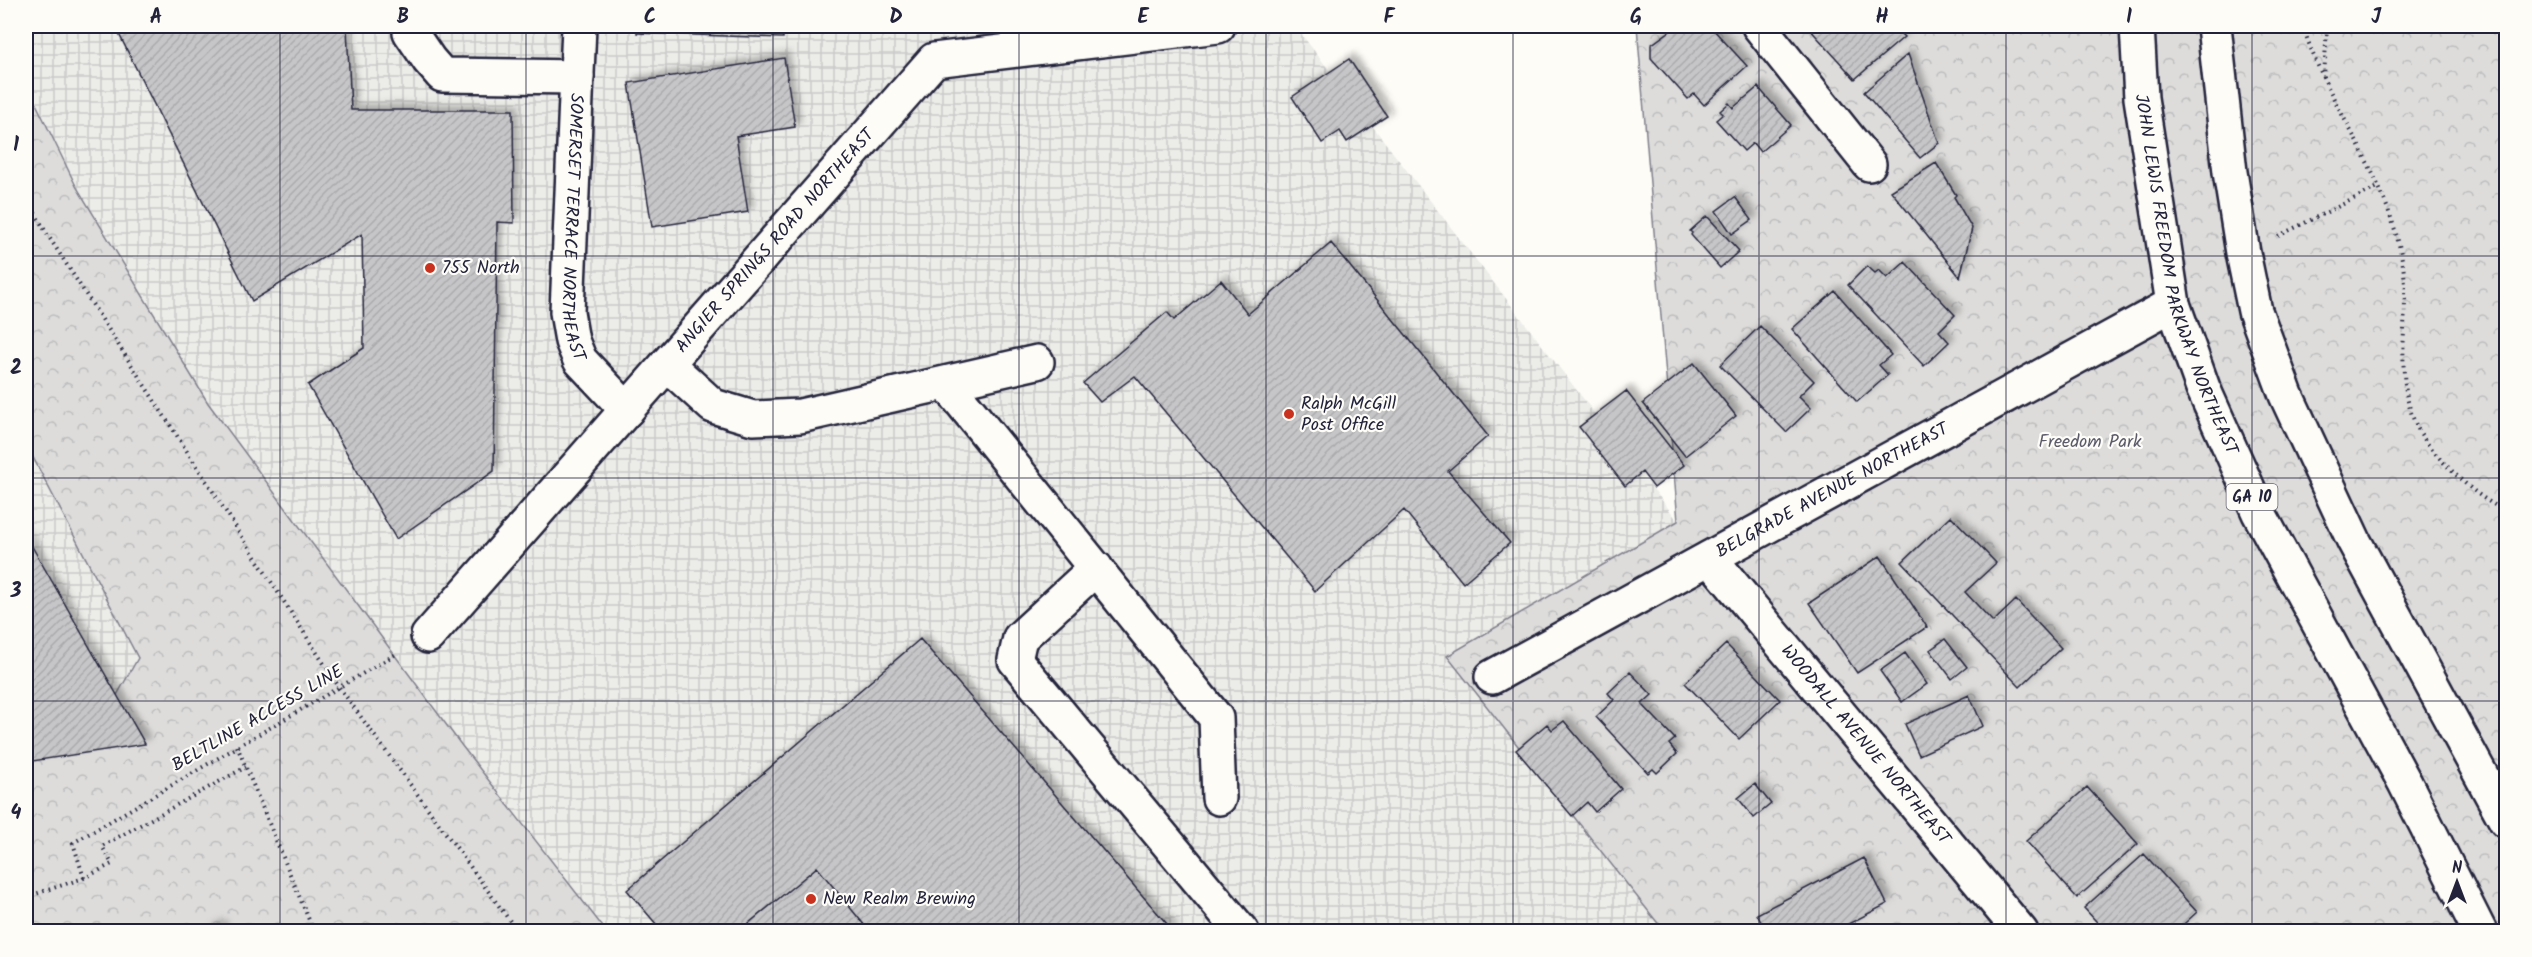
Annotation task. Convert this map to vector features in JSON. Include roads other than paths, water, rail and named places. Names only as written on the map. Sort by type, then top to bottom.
[{"type":"main road","name":"SOMERSET TERRACE NORTHEAST","points":[[579,26],[567,312],[572,341],[580,360],[627,410]]},
{"type":"main road","name":"ANGIER SPRINGS ROAD NORTHEAST","points":[[428,636],[934,60],[1218,26]]},
{"type":"main road","points":[[1759,26],[1869,164]]},
{"type":"main road","name":"JOHN LEWIS FREEDOM PARKWAY NORTHEAST","points":[[2137,26],[2140,98],[2174,304],[2203,388],[2259,513],[2405,783],[2480,932]]},
{"type":"main road","points":[[2214,26],[2230,172],[2255,311],[2291,406],[2354,541],[2506,821]]},
{"type":"main road","points":[[410,32],[442,75],[576,77]]},
{"type":"main road","name":"BELGRADE AVENUE NORTHEAST","points":[[1492,677],[2174,304]]},
{"type":"main road","points":[[667,364],[713,406],[753,418],[800,416],[1037,362]]},
{"type":"main road","points":[[947,384],[1216,718],[1219,798]]},
{"type":"main road","name":"WOODALL AVENUE NORTHEAST","points":[[1710,558],[2022,932]]},
{"type":"main road","points":[[1096,568],[1020,638],[1015,660],[1242,932]]},
{"type":"place","name":"755 North","points":[[430,268]]},
{"type":"place","name":"Ralph McGill Post Office","points":[[1289,414]]},
{"type":"place","name":"New Realm Brewing","points":[[811,899]]},
{"type":"park label","name":"Freedom Park","points":[[2090,442]]}]
